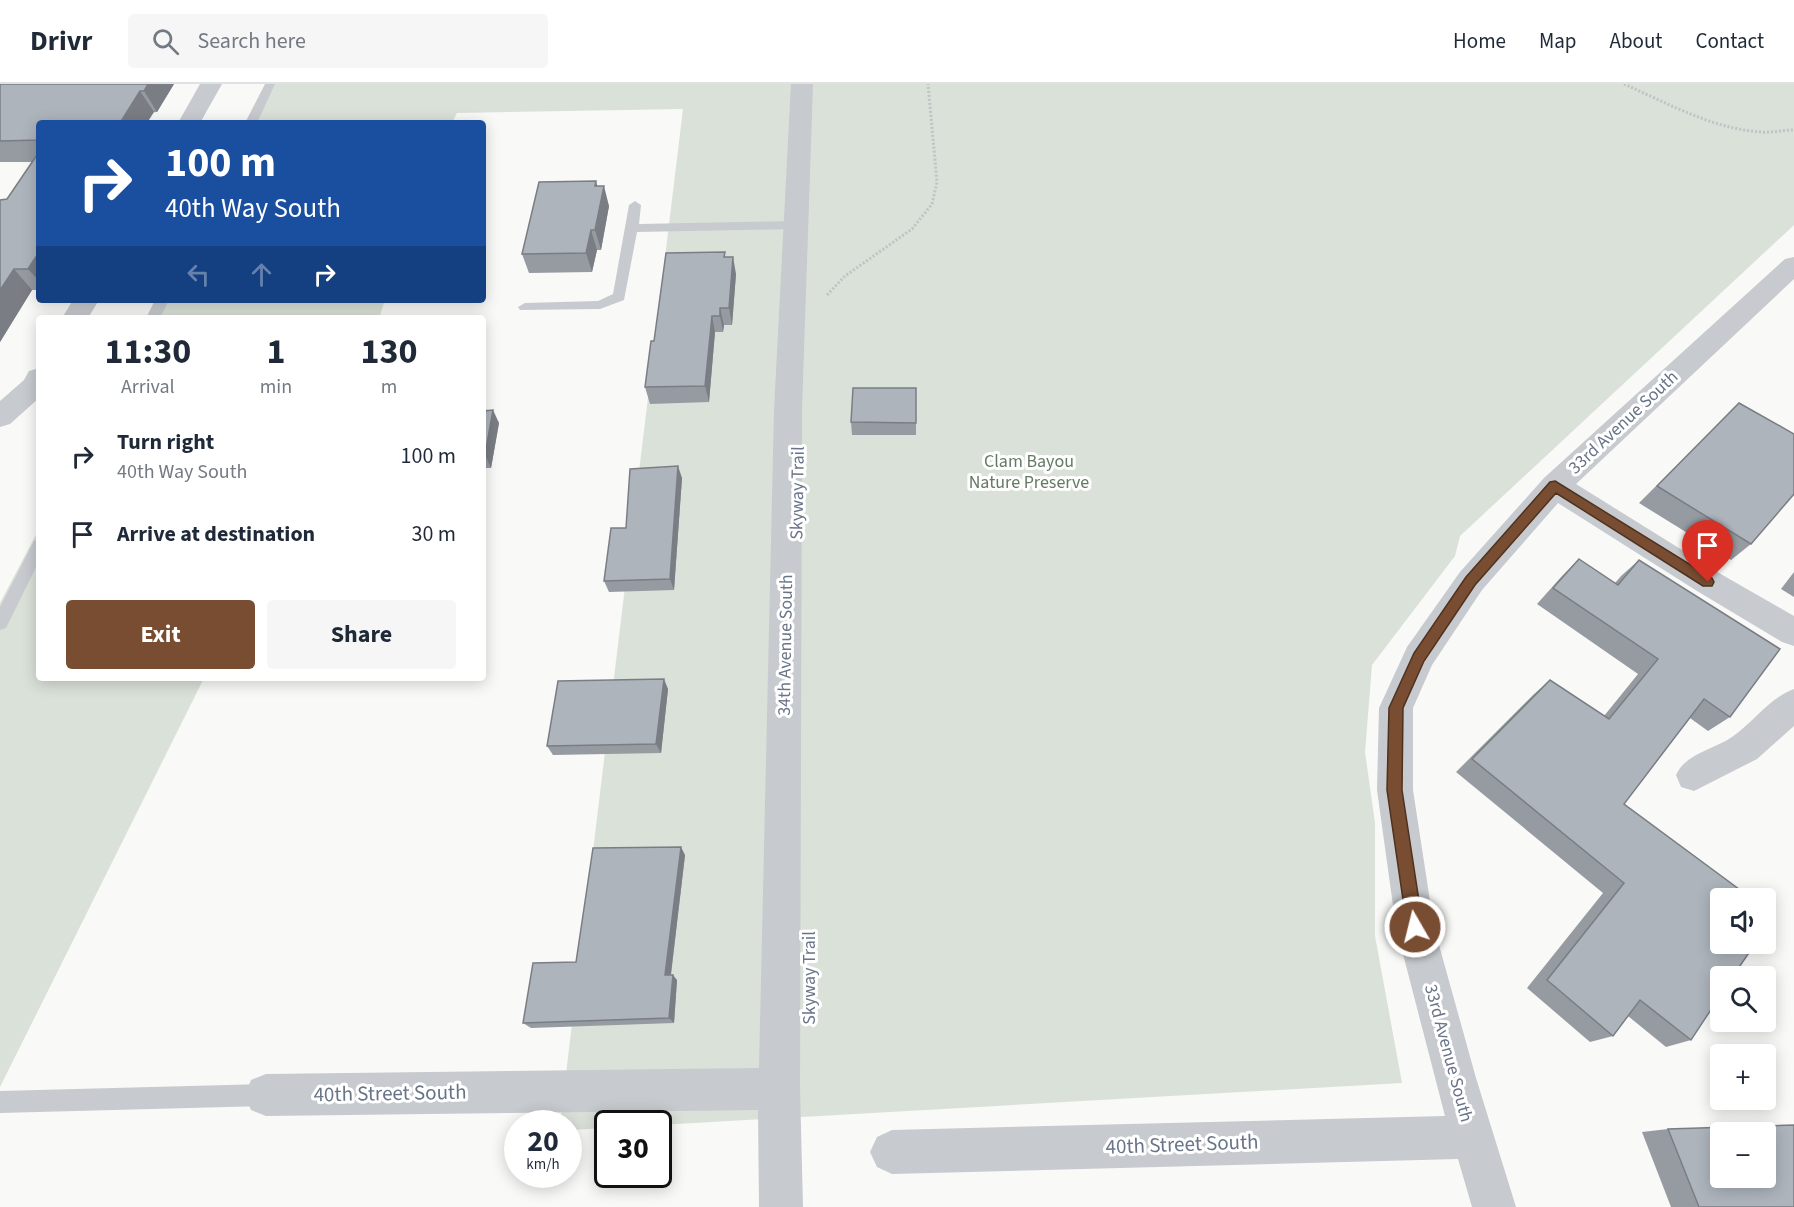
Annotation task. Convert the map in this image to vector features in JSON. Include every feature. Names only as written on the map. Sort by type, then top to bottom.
[{"type":"street","points":[[191,120],[211,84]]},
{"type":"street","name":"34th Avenue South","points":[[781,1207],[779,1089],[788,410],[802,84]]},
{"type":"street","name":"33rd Avenue South","points":[[1494,1207],[1472,1137],[1415,927],[1395,790],[1396,708],[1419,657],[1471,581],[1555,486],[1794,265]]},
{"type":"street","points":[[0,417],[36,384]]},
{"type":"street","points":[[1555,486],[1708,582],[1794,632]]},
{"type":"street","points":[[1694,775],[1745,748],[1794,704]]},
{"type":"street","name":"40th Street South","points":[[266,1095],[779,1089]]},
{"type":"street","name":"40th Street South","points":[[891,1152],[1472,1137]]},
{"type":"lane","points":[[252,120],[270,84]]},
{"type":"lane","points":[[525,307],[600,305],[619,297],[635,205]]},
{"type":"lane","points":[[632,228],[796,225]]},
{"type":"lane","points":[[0,623],[36,551]]},
{"type":"lane","name":"40th Street South","points":[[0,1102],[266,1095]]},
{"type":"path","points":[[824,298],[844,276],[912,228],[932,204],[937,182],[928,84]]},
{"type":"path","points":[[1624,84],[1701,117],[1735,127],[1762,132],[1794,130]]},
{"type":"green space","name":"Clam Bayou Nature Preserve","points":[[273,84],[1794,84],[1794,225],[1460,536],[1455,556],[1372,665],[1365,752],[1375,823],[1375,936],[1402,1083],[672,1124],[672,1110],[594,1110],[594,1129],[582,1129],[582,1110],[562,1110],[683,109],[457,113],[454,120],[254,120]]},
{"type":"green space","points":[[158,303],[384,303],[380,315],[152,315]]},
{"type":"green space","points":[[36,535],[36,681],[203,681],[0,1087],[0,603]]},
{"type":"building","points":[[0,84],[148,84],[144,91],[140,91],[122,120],[36,120],[36,140],[0,141]]},
{"type":"building","points":[[36,156],[36,257],[28,269],[14,269],[0,290],[0,200],[7,199]]},
{"type":"building","points":[[596,181],[595,186],[604,186],[595,230],[591,230],[586,253],[522,254],[539,182]]},
{"type":"building","points":[[725,252],[724,257],[733,257],[729,308],[720,308],[720,316],[712,316],[705,386],[645,387],[666,253]]},
{"type":"building","points":[[853,388],[916,388],[916,423],[851,422]]},
{"type":"building","points":[[1739,403],[1794,434],[1794,494],[1751,544],[1657,486]]},
{"type":"building","points":[[493,410],[486,449],[486,411]]},
{"type":"building","points":[[678,466],[670,579],[604,581],[611,528],[626,528],[630,469]]},
{"type":"building","points":[[1579,559],[1618,585],[1639,560],[1780,649],[1730,717],[1704,699],[1624,804],[1737,888],[1710,888],[1710,954],[1748,954],[1740,966],[1710,966],[1710,1011],[1691,1040],[1640,1000],[1613,1036],[1547,980],[1624,883],[1472,759],[1550,680],[1609,719],[1658,659],[1553,588]]},
{"type":"building","points":[[664,679],[656,744],[547,746],[558,681]]},
{"type":"building","points":[[681,847],[665,975],[673,975],[669,1018],[523,1023],[533,963],[576,962],[593,848]]},
{"type":"building","points":[[1794,1125],[1794,1207],[1699,1207],[1668,1129],[1710,1128],[1710,1188],[1776,1188],[1776,1126]]},
{"type":"route","points":[[1415,927],[1395,790],[1396,708],[1419,657],[1471,581],[1555,486],[1708,582]]}]
